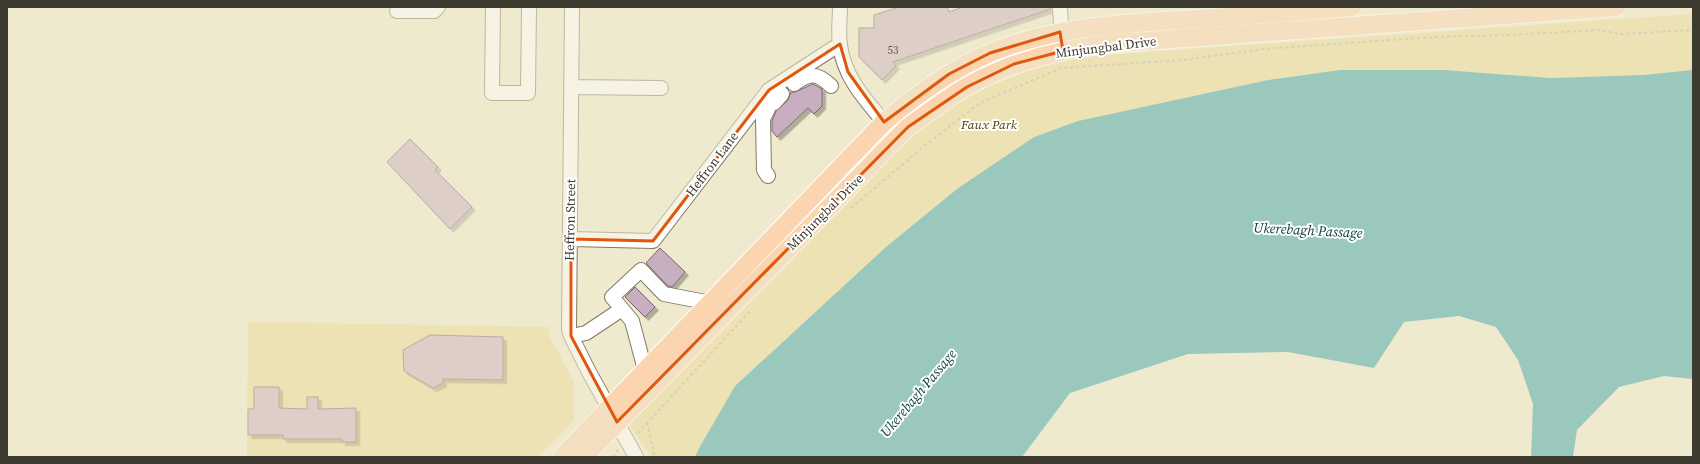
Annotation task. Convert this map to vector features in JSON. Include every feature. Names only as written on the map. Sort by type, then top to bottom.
[{"type":"main road","name":"Minjungbal Drive","points":[[584,457],[645,370],[884,122],[917,95],[949,74],[990,53],[1060,32],[1112,25],[1321,8],[1352,7]]},
{"type":"main road","name":"Minjungbal Drive","points":[[562,457],[613,415],[908,127],[967,87],[1014,64],[1063,51],[1117,43],[1616,7]]},
{"type":"street","points":[[397,11],[434,11],[438,7]]},
{"type":"street","points":[[493,7],[492,93],[528,94],[528,7]]},
{"type":"street","name":"Heffron Street","points":[[572,7],[569,319],[571,336],[636,457]]},
{"type":"street","points":[[840,7],[840,44],[844,65],[854,84],[884,122]]},
{"type":"street","points":[[1060,7],[1060,32],[1063,51]]},
{"type":"street","name":"Heffron Lane","points":[[570,239],[653,240],[769,90],[840,44]]},
{"type":"street","points":[[768,176],[764,170],[764,112],[804,76],[812,74],[824,79],[831,86]]},
{"type":"street","points":[[571,87],[661,88]]},
{"type":"street","points":[[645,370],[632,321],[612,297],[641,270],[664,294],[711,303]]},
{"type":"street","points":[[571,336],[586,333],[622,309]]},
{"type":"path","points":[[846,212],[928,143],[980,103],[1061,68],[1184,60],[1263,49],[1434,37],[1511,36],[1598,30],[1621,34],[1693,30]]},
{"type":"path","points":[[613,457],[616,452],[647,423],[753,307]]},
{"type":"path","points":[[647,423],[655,457]]},
{"type":"highlighted area","points":[[1060,32],[1063,51],[1014,64],[967,87],[908,127],[617,422],[571,336],[571,239],[653,241],[769,90],[840,44],[848,72],[884,122],[949,74],[990,53]]},
{"type":"green space","name":"Faux Park","points":[[1693,14],[1693,70],[1643,75],[1551,78],[1444,70],[1340,70],[1268,80],[1078,121],[1034,137],[735,386],[695,457],[652,457],[628,423],[911,135],[976,89],[1062,58]]},
{"type":"green space","points":[[248,322],[548,327],[549,335],[574,382],[574,420],[538,457],[247,457]]},
{"type":"water","name":"Ukerebagh Passage","points":[[1340,70],[1444,70],[1551,78],[1643,75],[1693,70],[1693,379],[1664,376],[1619,387],[1577,430],[1573,457],[1531,457],[1533,404],[1518,360],[1496,327],[1459,316],[1404,322],[1374,368],[1288,352],[1188,354],[1070,393],[1022,457],[695,457],[735,386],[886,247],[957,189],[1034,137],[1078,121],[1268,80]]},
{"type":"building","points":[[899,7],[947,7],[949,12],[963,7],[1051,7],[1051,9],[893,62],[896,66],[882,80],[859,57],[859,28],[874,28],[874,15]]},
{"type":"building","points":[[813,84],[822,89],[822,106],[814,114],[808,108],[777,137],[772,131],[772,121],[776,111],[788,100],[791,92],[795,92]]},
{"type":"building","points":[[410,139],[438,167],[435,170],[472,207],[450,229],[387,162]]},
{"type":"building","points":[[660,248],[685,272],[672,287],[668,286],[646,263]]},
{"type":"building","points":[[635,287],[655,307],[645,317],[625,297]]},
{"type":"building","points":[[430,335],[503,337],[503,380],[443,379],[443,383],[433,388],[404,371],[403,350]]},
{"type":"building","points":[[254,387],[279,387],[279,408],[307,409],[307,397],[318,397],[318,409],[356,408],[356,442],[342,442],[342,439],[283,439],[283,435],[248,435],[248,409],[254,409]]}]
